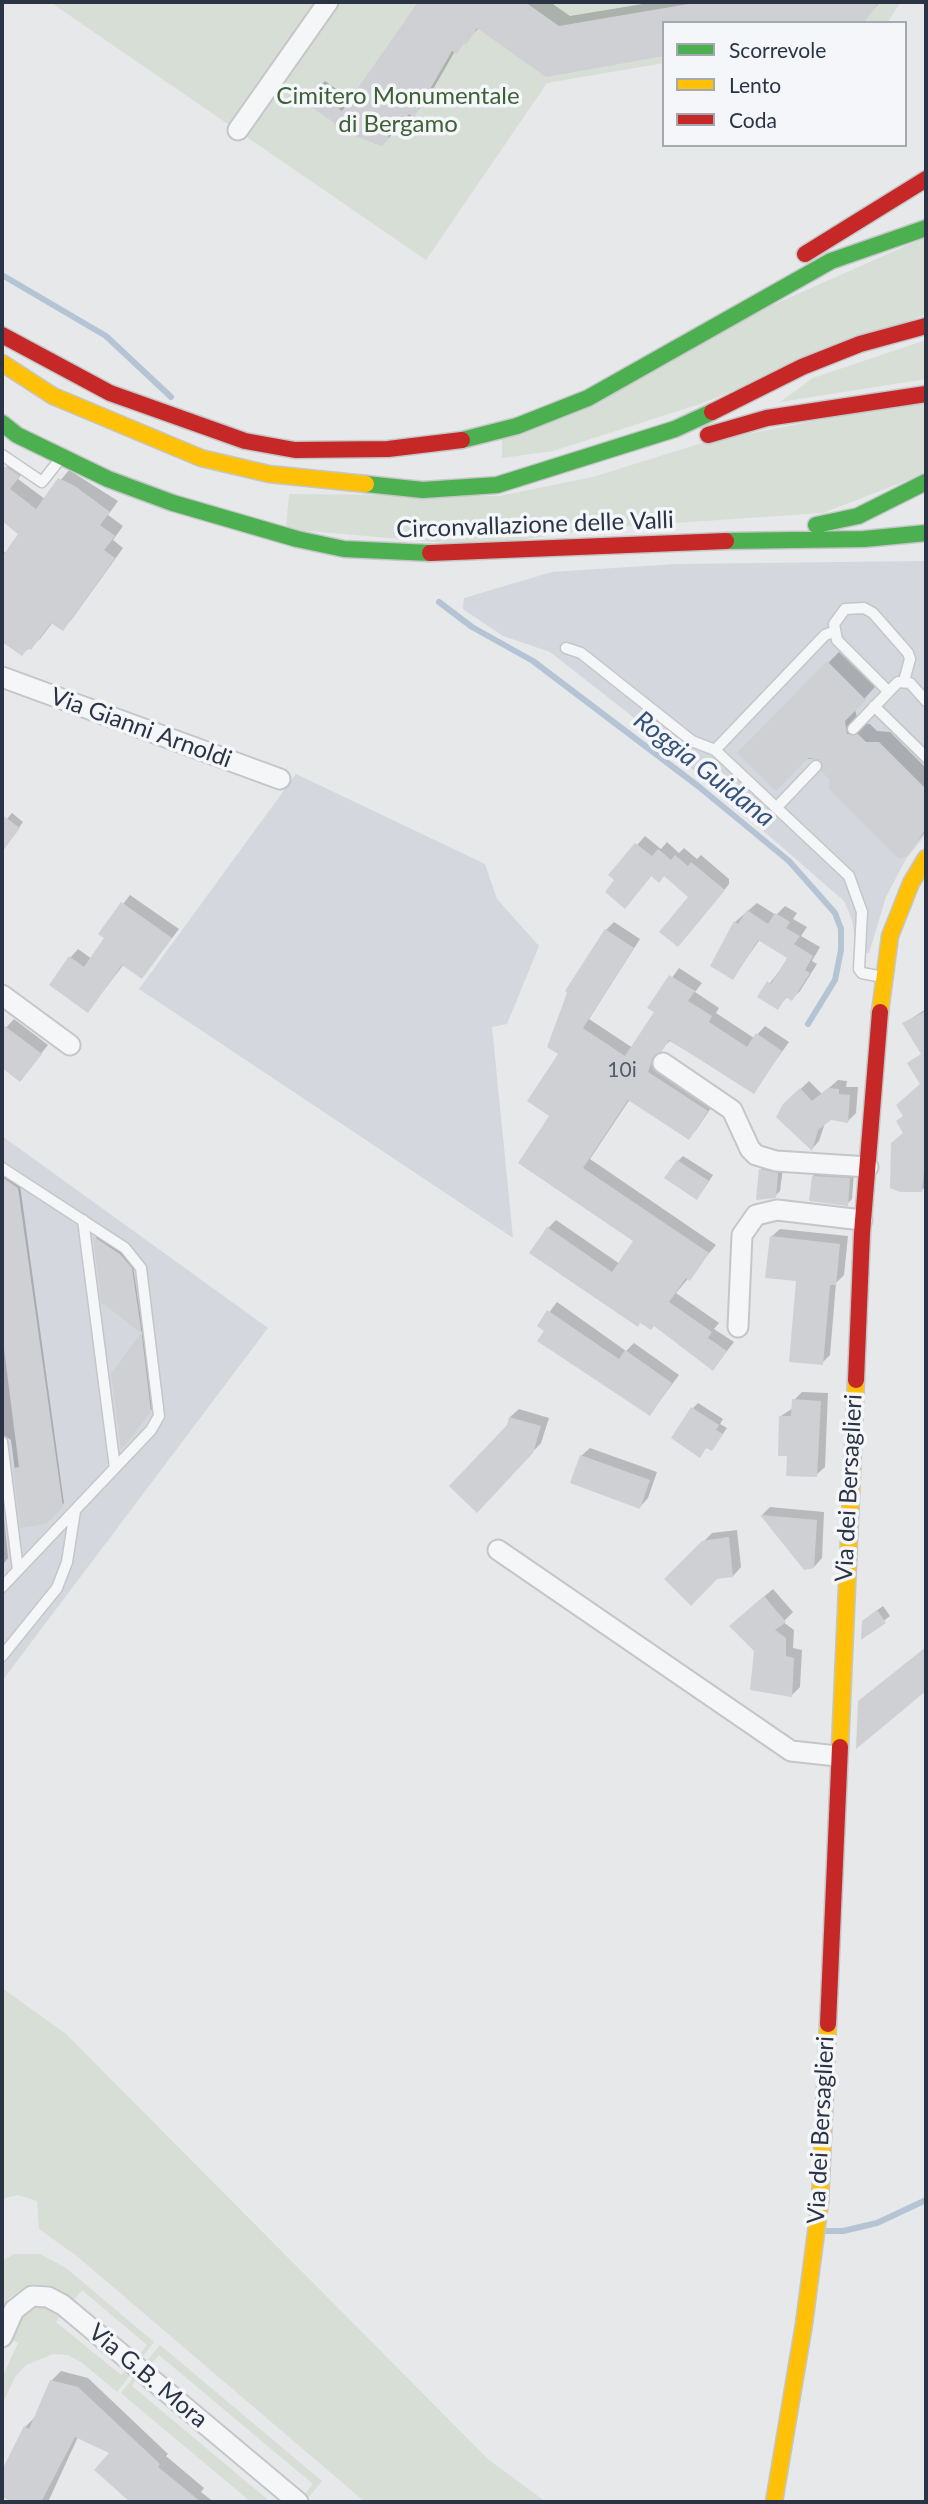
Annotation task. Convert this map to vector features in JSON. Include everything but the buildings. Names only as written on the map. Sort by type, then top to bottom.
[{"type":"main road","points":[[790,262],[926,179]]},
{"type":"main road","points":[[2,335],[110,393],[246,441],[295,450],[388,449],[449,443],[517,426],[588,398],[831,261],[926,228]]},
{"type":"main road","points":[[200,424],[297,441],[390,441],[470,428],[582,388],[733,297]]},
{"type":"main road","name":"Circonvallazione delle Valli","points":[[2,363],[53,396],[201,458],[270,474],[350,484],[423,489],[497,485],[675,429],[744,398],[802,367],[860,344],[926,326]]},
{"type":"main road","points":[[497,485],[590,473],[767,418],[926,394]]},
{"type":"main road","name":"Circonvallazione delle Valli","points":[[2,423],[17,435],[108,478],[173,503],[297,539],[344,549],[457,554],[754,540],[864,539],[926,533]]},
{"type":"main road","points":[[754,540],[858,516],[926,482]]},
{"type":"main road","points":[[864,539],[926,541]]},
{"type":"main road","name":"Via dei Bersaglieri","points":[[774,2502],[804,2324],[820,2202],[862,1220],[883,978],[890,936],[911,883],[926,858]]},
{"type":"street","points":[[238,130],[328,2]]},
{"type":"street","name":"Via Gianni Arnoldi","points":[[2,677],[279,779]]},
{"type":"street","points":[[2,995],[70,1045]]},
{"type":"street","points":[[663,1063],[732,1110],[750,1149],[756,1154],[776,1161],[868,1167]]},
{"type":"street","points":[[738,1326],[742,1235],[757,1215],[777,1210],[862,1220]]},
{"type":"street","points":[[498,1550],[792,1751],[837,1756]]},
{"type":"street","name":"Via G.B. Mora","points":[[2,2337],[14,2310],[32,2296],[48,2297],[64,2305],[298,2502]]},
{"type":"lane","points":[[2,455],[42,482],[62,456]]},
{"type":"lane","points":[[888,691],[837,640],[833,632],[838,616],[845,609],[864,608],[873,613],[908,653],[910,659],[904,681]]},
{"type":"lane","points":[[715,750],[825,635],[833,632]]},
{"type":"lane","points":[[566,648],[581,653],[692,741],[715,750],[849,876],[862,912],[859,969],[862,974],[883,978]]},
{"type":"lane","points":[[853,729],[898,681],[904,681],[926,701]]},
{"type":"lane","points":[[874,706],[924,751]]},
{"type":"lane","points":[[776,807],[817,766]]},
{"type":"lane","points":[[2,1168],[125,1248],[141,1268],[159,1416],[151,1430],[2,1587]]},
{"type":"lane","points":[[83,1220],[115,1468]]},
{"type":"lane","points":[[2,1442],[18,1570]]},
{"type":"lane","points":[[2,1656],[57,1588],[67,1562],[75,1510]]},
{"type":"shaded area","points":[[926,561],[926,834],[906,859],[886,897],[869,953],[857,951],[852,920],[844,901],[628,713],[550,652],[503,636],[463,609],[464,598],[552,572],[676,564]]},
{"type":"shaded area","points":[[296,774],[485,864],[497,899],[539,946],[507,1024],[492,1027],[513,1238],[139,989]]},
{"type":"shaded area","points":[[2,1136],[268,1328],[2,1681]]},
{"type":"green space","name":"Cimitero Monumentale di Bergamo","points":[[50,2],[901,2],[888,21],[662,21],[662,63],[547,83],[426,260]]},
{"type":"green space","points":[[926,237],[926,314],[700,404],[553,451],[502,458],[502,438],[739,320]]},
{"type":"green space","points":[[926,340],[926,379],[780,402],[813,378]]},
{"type":"green space","points":[[926,399],[926,473],[823,513],[599,528],[481,546],[286,529],[289,494],[499,496],[593,477],[702,443]]},
{"type":"green space","points":[[2,1988],[66,2034],[489,2460],[546,2502],[365,2502],[78,2257],[39,2229],[37,2201],[18,2195],[5,2198],[2,2207]]},
{"type":"green space","points":[[14,2254],[40,2254],[66,2268],[154,2342],[141,2359],[138,2356],[147,2345],[82,2290],[73,2301],[48,2285],[30,2284],[9,2298],[2,2313],[2,2261]]},
{"type":"green space","points":[[42,2305],[61,2315],[56,2322],[121,2375],[127,2369],[131,2374],[117,2392],[81,2362],[68,2355],[53,2354],[26,2365],[15,2377],[2,2405],[2,2378],[18,2343],[11,2339],[24,2312]]},
{"type":"green space","points":[[160,2345],[322,2481],[308,2498],[304,2495],[313,2484],[159,2355],[149,2366],[145,2363]]},
{"type":"green space","points":[[134,2377],[136,2379],[132,2386],[267,2499],[264,2502],[251,2502],[121,2393]]},
{"type":"waterway","name":"Roggia Guidana","points":[[2,275],[106,336],[171,397]]},
{"type":"waterway","name":"Roggia Guidana","points":[[439,602],[472,627],[533,661],[698,786],[789,861],[835,913],[841,929],[841,950],[835,980],[808,1024]]},
{"type":"waterway","points":[[822,2231],[843,2231],[877,2223],[926,2200]]},
{"type":"traffic: fast","points":[[462,440],[517,426],[588,398],[831,261],[926,228]]},
{"type":"traffic: fast","points":[[366,484],[423,490],[497,485],[675,429],[712,412]]},
{"type":"traffic: fast","points":[[2,423],[17,435],[108,479],[173,503],[297,539],[344,549],[430,553]]},
{"type":"traffic: fast","points":[[816,525],[858,516],[926,482]]},
{"type":"traffic: fast","points":[[726,541],[864,539],[926,533]]},
{"type":"traffic: slow","points":[[2,363],[53,396],[201,458],[269,474],[366,484]]},
{"type":"traffic: slow","points":[[880,1012],[890,936],[911,883],[926,858]]},
{"type":"traffic: slow","points":[[840,1747],[856,1380]]},
{"type":"traffic: slow","points":[[774,2502],[804,2324],[820,2202],[828,2024]]},
{"type":"traffic: jam","points":[[805,254],[926,179]]},
{"type":"traffic: jam","points":[[712,412],[802,367],[860,344],[926,326]]},
{"type":"traffic: jam","points":[[2,335],[110,393],[245,441],[295,450],[388,449],[462,440]]},
{"type":"traffic: jam","points":[[708,435],[767,418],[926,394]]},
{"type":"traffic: jam","points":[[430,553],[726,541]]},
{"type":"traffic: jam","points":[[856,1380],[862,1233],[880,1012]]},
{"type":"traffic: jam","points":[[828,2024],[840,1747]]}]
